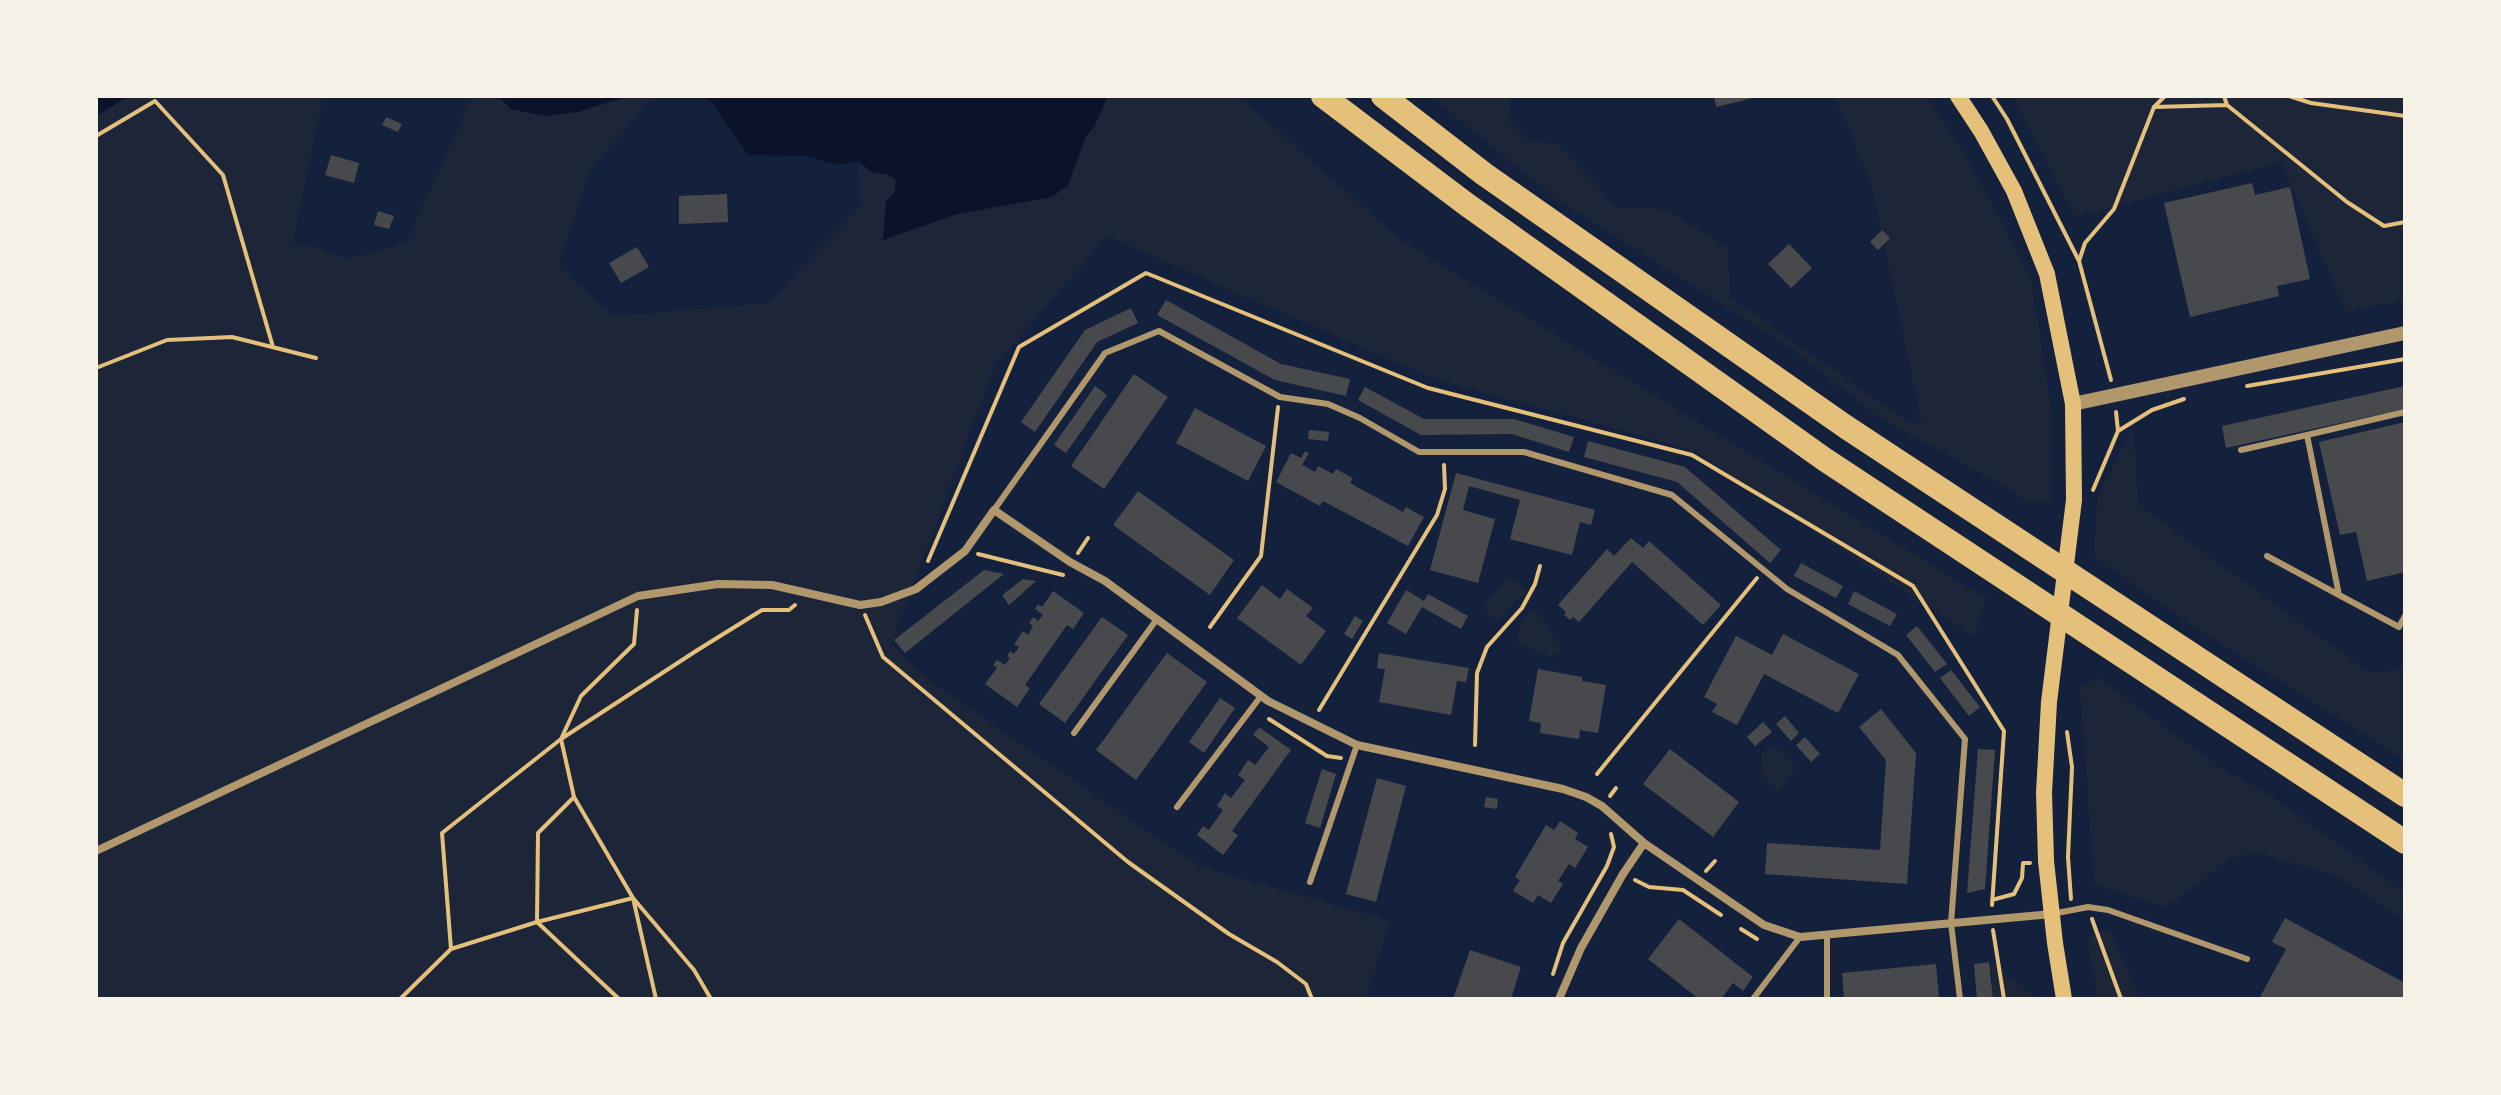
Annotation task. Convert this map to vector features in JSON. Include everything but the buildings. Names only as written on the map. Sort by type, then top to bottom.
[{"type":"highway","points":[[1323,96],[1466,204],[1824,459],[2405,842]]},
{"type":"highway","points":[[1383,96],[1484,174],[1846,427],[2405,795]]},
{"type":"main road","points":[[1958,96],[2014,191],[2047,274],[2073,404],[2082,499],[2049,702],[2044,793],[2046,861],[2064,999]]},
{"type":"street","points":[[2073,404],[2405,333]]},
{"type":"street","points":[[96,851],[638,596],[718,584],[772,585],[860,605],[881,602],[916,589],[965,551],[994,510],[1070,562],[1105,581],[1261,696],[1357,745],[1563,789],[1602,806],[1644,843],[1764,925],[1800,937],[2052,914]]},
{"type":"street","points":[[1559,999],[1581,948],[1644,843]]},
{"type":"lane","points":[[994,510],[1105,353],[1159,331],[1280,397],[1328,404],[1360,418],[1419,452],[1524,452],[1672,495],[1787,589],[1898,655],[1965,739],[1951,923],[1960,999]]},
{"type":"lane","points":[[2241,450],[2405,412]]},
{"type":"lane","points":[[2307,435],[2339,595]]},
{"type":"lane","points":[[2267,556],[2402,628],[2405,616]]},
{"type":"lane","points":[[1074,733],[1157,619]]},
{"type":"lane","points":[[1177,807],[1261,696]]},
{"type":"lane","points":[[1310,882],[1357,745]]},
{"type":"lane","points":[[2052,914],[2072,908],[2108,910],[2247,959]]},
{"type":"lane","points":[[1827,934],[1827,999]]},
{"type":"lane","points":[[1753,999],[1800,937]]},
{"type":"path","points":[[1992,96],[2007,119],[2079,261],[2110,374]]},
{"type":"path","points":[[2079,261],[2085,243],[2114,209],[2154,107],[2165,96]]},
{"type":"path","points":[[2224,96],[2227,105],[2347,202],[2384,226],[2405,222]]},
{"type":"path","points":[[2289,96],[2311,103],[2405,116]]},
{"type":"path","points":[[96,136],[155,101],[223,175],[273,347]]},
{"type":"path","points":[[2154,107],[2227,105]]},
{"type":"path","points":[[916,589],[1019,347],[1146,273],[1428,388],[1692,455],[1913,586],[2004,731],[1991,900],[2014,894],[2022,878],[2023,863],[2068,857]]},
{"type":"path","points":[[96,368],[167,340],[232,337],[316,358]]},
{"type":"path","points":[[2240,387],[2405,359]]},
{"type":"path","points":[[2082,499],[2118,431],[2152,410],[2195,395]]},
{"type":"path","points":[[1210,627],[1261,556],[1280,397]]},
{"type":"path","points":[[1322,707],[1437,515],[1445,489],[1443,451]]},
{"type":"path","points":[[1475,745],[1477,673],[1487,647],[1522,608],[1535,584],[1540,566]]},
{"type":"path","points":[[1597,774],[1764,570]]},
{"type":"path","points":[[451,949],[442,833],[561,739],[762,610],[789,610],[807,593]]},
{"type":"path","points":[[638,596],[634,644],[581,696],[561,739],[574,797],[633,898],[694,970],[711,999]]},
{"type":"path","points":[[860,605],[883,657],[1128,862],[1306,984],[1312,999]]},
{"type":"path","points":[[2065,721],[2072,767],[2068,857],[2072,908]]},
{"type":"path","points":[[574,797],[538,833],[537,922],[619,999]]},
{"type":"path","points":[[400,999],[451,949],[537,922],[633,898]]},
{"type":"path","points":[[633,898],[656,999]]},
{"type":"path","points":[[2088,907],[2121,999]]},
{"type":"path","points":[[1993,936],[2004,999]]},
{"type":"shaded area","points":[[96,96],[129,96],[96,116]]},
{"type":"shaded area","points":[[129,96],[323,96],[293,243],[315,246],[347,259],[406,243],[473,96],[498,96],[511,109],[654,96],[590,170],[559,267],[614,316],[768,303],[860,207],[858,161],[872,171],[890,175],[896,180],[895,191],[886,202],[884,239],[957,214],[1052,197],[1076,166],[1086,136],[1094,127],[1108,96],[1238,96],[1401,240],[1987,599],[1973,637],[1693,450],[1434,379],[1107,236],[995,365],[891,644],[930,681],[1198,866],[1391,921],[1366,999],[96,999],[96,116]]},
{"type":"shaded area","points":[[498,96],[629,96],[578,112],[544,116],[511,109]]},
{"type":"shaded area","points":[[704,96],[1108,96],[1094,127],[1086,136],[1068,185],[1052,197],[957,214],[883,240],[886,202],[895,191],[896,180],[890,175],[872,172],[858,161],[836,165],[807,156],[748,155],[713,104]]},
{"type":"shaded area","points":[[1430,96],[1510,96],[1509,122],[1528,140],[1558,144],[1616,207],[1665,209],[1728,248],[1731,298],[1907,421],[1922,424],[1872,187],[1835,96],[1926,96],[1967,158],[2031,278],[2051,408],[2052,502],[2026,502],[2009,489],[1877,416],[1791,348],[1559,201]]},
{"type":"shaded area","points":[[2013,96],[2405,96],[2405,300],[2346,312],[2281,162],[2075,217]]},
{"type":"shaded area","points":[[2133,426],[2139,505],[2370,673],[2405,668],[2405,760],[2188,623],[2093,556],[2098,497]]},
{"type":"shaded area","points":[[1510,576],[1526,591],[1497,622],[1481,607]]},
{"type":"shaded area","points":[[1535,608],[1562,648],[1550,657],[1517,643],[1521,621]]},
{"type":"shaded area","points":[[2099,678],[2221,768],[2278,800],[2405,893],[2405,920],[2337,876],[2255,852],[2227,860],[2165,907],[2094,884],[2080,687]]},
{"type":"shaded area","points":[[1775,745],[1797,767],[1778,792],[1761,773],[1762,752]]},
{"type":"shaded area","points":[[2110,928],[2140,999],[2098,999],[2087,938]]},
{"type":"shaded area","points":[[1991,962],[2037,999],[1993,999]]}]
